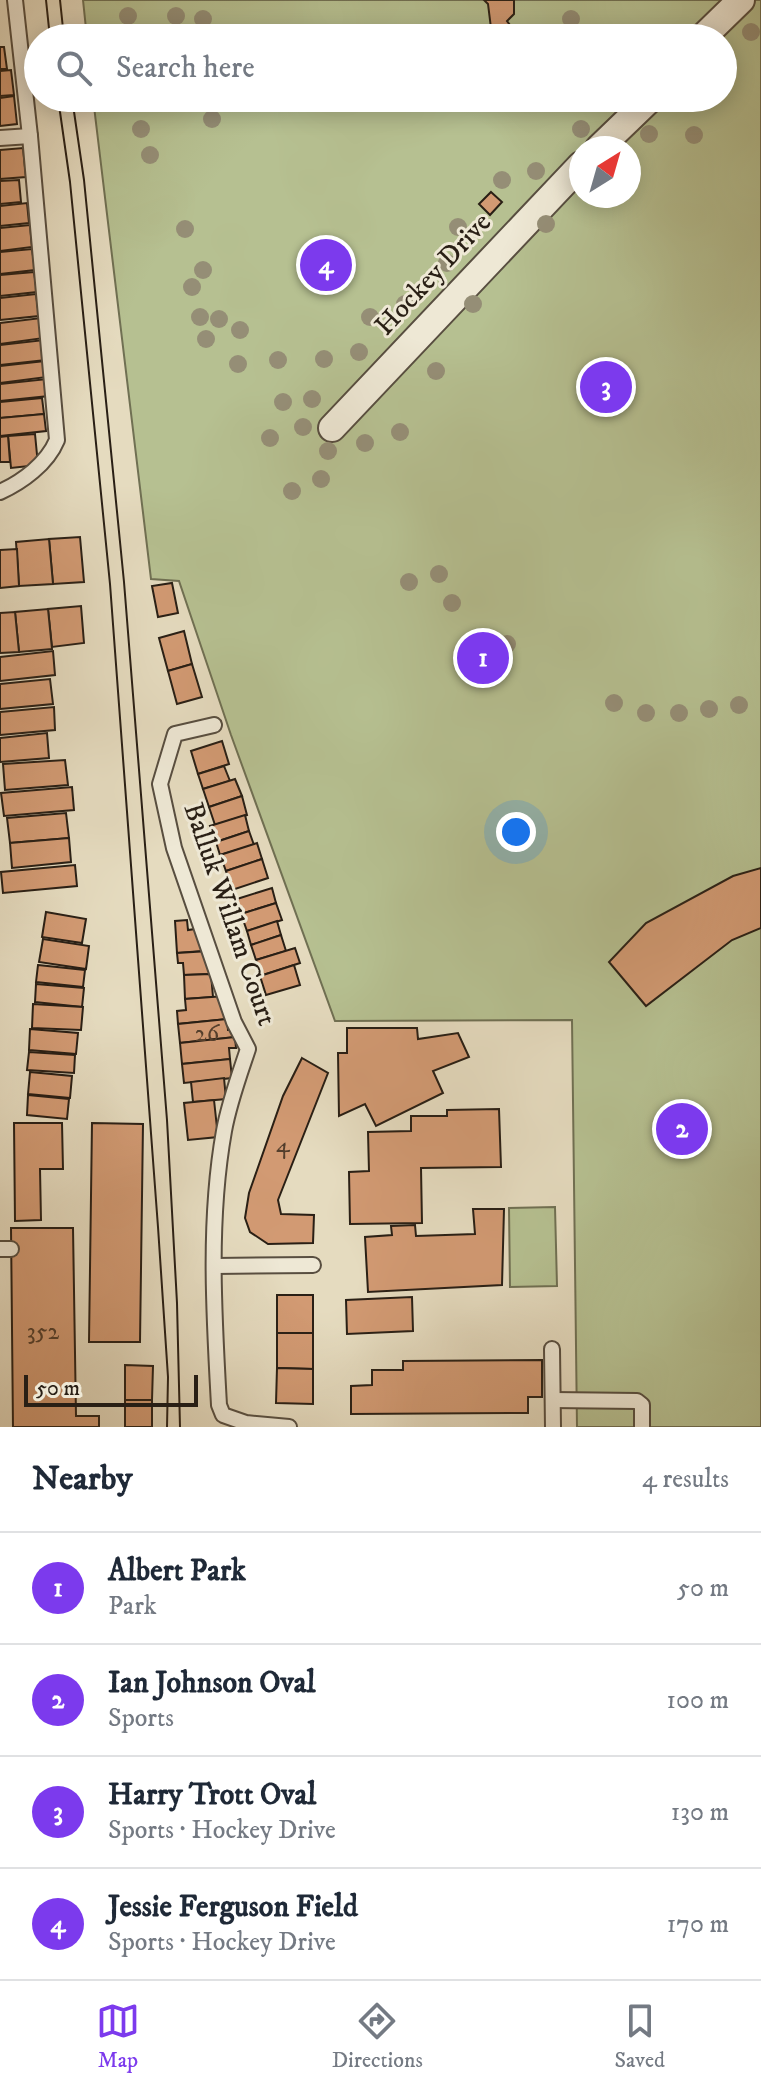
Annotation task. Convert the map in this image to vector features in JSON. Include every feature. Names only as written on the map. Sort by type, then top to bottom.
[{"type":"street","points":[[716,24],[741,0]]},
{"type":"street","points":[[611,136],[636,112]]},
{"type":"street","name":"Hockey Drive","points":[[332,428],[569,178]]},
{"type":"lane","points":[[15,0],[24,82]]},
{"type":"lane","points":[[0,492],[23,479],[39,464],[53,448],[58,429],[27,112]]},
{"type":"lane","points":[[0,138],[30,136]]},
{"type":"lane","name":"Balluk Willam Court","points":[[214,725],[175,734],[160,784],[174,848],[234,1022],[248,1049],[224,1132],[215,1266],[221,1412],[236,1422],[289,1427]]},
{"type":"lane","points":[[215,1266],[313,1265]]},
{"type":"lane","points":[[552,1349],[553,1427]]},
{"type":"lane","points":[[553,1400],[637,1401],[642,1405],[642,1427]]},
{"type":"green space","points":[[83,0],[761,0],[761,1427],[577,1427],[572,1020],[335,1021],[231,735],[179,581],[151,579],[95,112],[737,112],[737,24],[86,24]]},
{"type":"green space","points":[[555,1207],[557,1286],[510,1287],[509,1208]]},
{"type":"building","points":[[484,0],[514,0],[514,14],[507,21],[509,24],[490,24],[488,4]]},
{"type":"building","points":[[0,47],[4,47],[7,69],[0,69]]},
{"type":"building","points":[[11,70],[14,95],[0,96],[0,71]]},
{"type":"building","points":[[14,96],[17,124],[0,126],[0,98]]},
{"type":"building","points":[[23,148],[26,177],[0,179],[0,150]]},
{"type":"building","points":[[19,180],[21,202],[0,204],[0,181]]},
{"type":"building","points":[[491,192],[502,202],[490,215],[479,204]]},
{"type":"building","points":[[27,203],[29,223],[0,226],[0,206]]},
{"type":"building","points":[[30,225],[32,247],[0,251],[0,228]]},
{"type":"building","points":[[32,249],[35,270],[0,274],[0,252]]},
{"type":"building","points":[[34,272],[37,292],[0,296],[0,275]]},
{"type":"building","points":[[36,294],[39,316],[0,320],[0,298]]},
{"type":"building","points":[[41,318],[44,338],[0,344],[0,323]]},
{"type":"building","points":[[44,340],[46,360],[0,365],[0,345]]},
{"type":"building","points":[[45,361],[47,377],[0,383],[0,366]]},
{"type":"building","points":[[47,379],[49,396],[0,401],[0,384]]},
{"type":"building","points":[[42,398],[44,414],[0,418],[0,402]]},
{"type":"building","points":[[44,414],[46,431],[0,436],[0,418]]},
{"type":"building","points":[[35,434],[38,465],[11,468],[8,436]]},
{"type":"building","points":[[8,436],[10,462],[0,462],[0,437]]},
{"type":"building","points":[[80,537],[84,582],[53,584],[49,539]]},
{"type":"building","points":[[49,539],[53,584],[19,586],[16,542]]},
{"type":"building","points":[[17,549],[19,586],[0,588],[0,550]]},
{"type":"building","points":[[172,583],[178,613],[158,617],[152,586]]},
{"type":"building","points":[[81,606],[84,643],[52,647],[48,609]]},
{"type":"building","points":[[48,609],[52,649],[19,652],[15,612]]},
{"type":"building","points":[[15,612],[19,652],[0,653],[0,613]]},
{"type":"building","points":[[184,631],[192,664],[168,671],[159,638]]},
{"type":"building","points":[[53,651],[55,675],[0,681],[0,657]]},
{"type":"building","points":[[192,664],[202,697],[177,704],[168,671]]},
{"type":"building","points":[[50,679],[53,704],[0,709],[0,684]]},
{"type":"building","points":[[54,707],[55,730],[0,735],[0,712]]},
{"type":"building","points":[[47,733],[49,758],[0,762],[0,738]]},
{"type":"building","points":[[222,741],[229,764],[198,774],[191,751]]},
{"type":"building","points":[[65,760],[68,785],[5,790],[3,764]]},
{"type":"building","points":[[224,766],[230,781],[203,789],[198,774]]},
{"type":"building","points":[[235,779],[242,796],[209,807],[203,789]]},
{"type":"building","points":[[72,787],[74,810],[4,816],[1,793]]},
{"type":"building","points":[[242,796],[247,815],[215,825],[209,807]]},
{"type":"building","points":[[66,813],[69,838],[10,843],[7,818]]},
{"type":"building","points":[[245,815],[249,831],[216,842],[210,826]]},
{"type":"building","points":[[249,831],[254,845],[220,855],[216,842]]},
{"type":"building","points":[[69,838],[71,862],[12,868],[10,843]]},
{"type":"building","points":[[257,843],[262,859],[226,871],[220,855]]},
{"type":"building","points":[[262,859],[268,878],[232,890],[226,871]]},
{"type":"building","points":[[75,865],[77,886],[3,893],[1,872]]},
{"type":"building","points":[[761,868],[761,928],[732,940],[646,1006],[609,962],[646,923],[733,876]]},
{"type":"building","points":[[272,888],[276,903],[241,914],[237,899]]},
{"type":"building","points":[[276,903],[282,920],[247,931],[241,914]]},
{"type":"building","points":[[46,912],[86,919],[82,943],[42,937]]},
{"type":"building","points":[[187,920],[188,930],[202,928],[203,951],[177,953],[175,921]]},
{"type":"building","points":[[277,921],[281,935],[251,945],[247,931]]},
{"type":"building","points":[[281,935],[286,951],[256,960],[251,945]]},
{"type":"building","points":[[43,939],[89,946],[86,969],[39,962]]},
{"type":"building","points":[[295,948],[300,963],[260,976],[256,960]]},
{"type":"building","points":[[209,951],[211,974],[184,975],[183,963],[178,963],[177,953]]},
{"type":"building","points":[[38,965],[85,970],[83,987],[36,982]]},
{"type":"building","points":[[294,965],[300,985],[266,995],[260,976]]},
{"type":"building","points":[[211,974],[213,997],[185,999],[184,975]]},
{"type":"building","points":[[36,984],[84,988],[82,1007],[35,1002]]},
{"type":"building","points":[[225,996],[227,1019],[178,1024],[177,1011],[186,1010],[185,999]]},
{"type":"building","points":[[33,1004],[83,1007],[81,1030],[32,1028]]},
{"type":"building","points":[[227,1019],[228,1030],[234,1030],[235,1037],[180,1043],[178,1024]]},
{"type":"building","points":[[347,1028],[417,1028],[418,1039],[458,1033],[469,1057],[433,1071],[443,1093],[376,1126],[365,1104],[339,1116],[338,1053],[347,1053]]},
{"type":"building","points":[[30,1029],[78,1033],[76,1054],[29,1050]]},
{"type":"building","points":[[235,1037],[236,1048],[229,1048],[230,1059],[182,1064],[180,1043]]},
{"type":"building","points":[[29,1052],[75,1055],[74,1073],[27,1070]]},
{"type":"building","points":[[302,1058],[328,1073],[278,1200],[281,1214],[314,1215],[313,1243],[268,1244],[250,1232],[245,1218],[249,1193],[283,1096]]},
{"type":"building","points":[[230,1059],[232,1078],[184,1083],[182,1064]]},
{"type":"building","points":[[30,1072],[72,1076],[70,1098],[28,1094]]},
{"type":"building","points":[[224,1078],[226,1099],[193,1102],[191,1082]]},
{"type":"building","points":[[28,1095],[69,1099],[67,1119],[27,1115]]},
{"type":"building","points":[[214,1100],[218,1137],[188,1140],[184,1103]]},
{"type":"building","points":[[499,1109],[501,1167],[421,1168],[422,1223],[350,1224],[349,1172],[369,1171],[368,1132],[411,1131],[411,1116],[447,1116],[447,1110]]},
{"type":"building","points":[[14,1123],[62,1123],[63,1169],[40,1169],[41,1220],[15,1221]]},
{"type":"building","points":[[92,1123],[143,1124],[140,1342],[89,1342]]},
{"type":"building","points":[[473,1209],[504,1209],[502,1285],[368,1292],[365,1237],[392,1235],[391,1226],[415,1225],[416,1236],[475,1234]]},
{"type":"building","points":[[11,1228],[73,1228],[76,1416],[99,1416],[99,1427],[13,1427]]},
{"type":"building","points":[[277,1295],[313,1295],[313,1333],[277,1333]]},
{"type":"building","points":[[412,1297],[413,1331],[347,1334],[346,1300]]},
{"type":"building","points":[[277,1333],[313,1333],[313,1369],[277,1368]]},
{"type":"building","points":[[542,1360],[542,1397],[528,1397],[528,1413],[351,1414],[351,1386],[372,1385],[372,1370],[403,1370],[403,1361]]},
{"type":"building","points":[[125,1365],[153,1366],[152,1400],[125,1400]]},
{"type":"building","points":[[277,1368],[313,1369],[313,1404],[276,1403]]},
{"type":"building","points":[[125,1400],[152,1400],[152,1427],[125,1427]]},
{"type":"tram line","points":[[46,0],[49,24]]},
{"type":"tram line","points":[[60,0],[63,24]]},
{"type":"tram line","points":[[60,112],[70,182],[110,584],[158,1227],[168,1377],[167,1427]]},
{"type":"tram line","points":[[74,112],[84,180],[124,582],[167,1120],[180,1427]]},
{"type":"place","name":"Jessie Ferguson Field","points":[[326,265]]},
{"type":"place","name":"Harry Trott Oval","points":[[606,387]]},
{"type":"place","name":"Albert Park","points":[[483,658]]},
{"type":"place","name":"Ian Johnson Oval","points":[[682,1129]]}]
